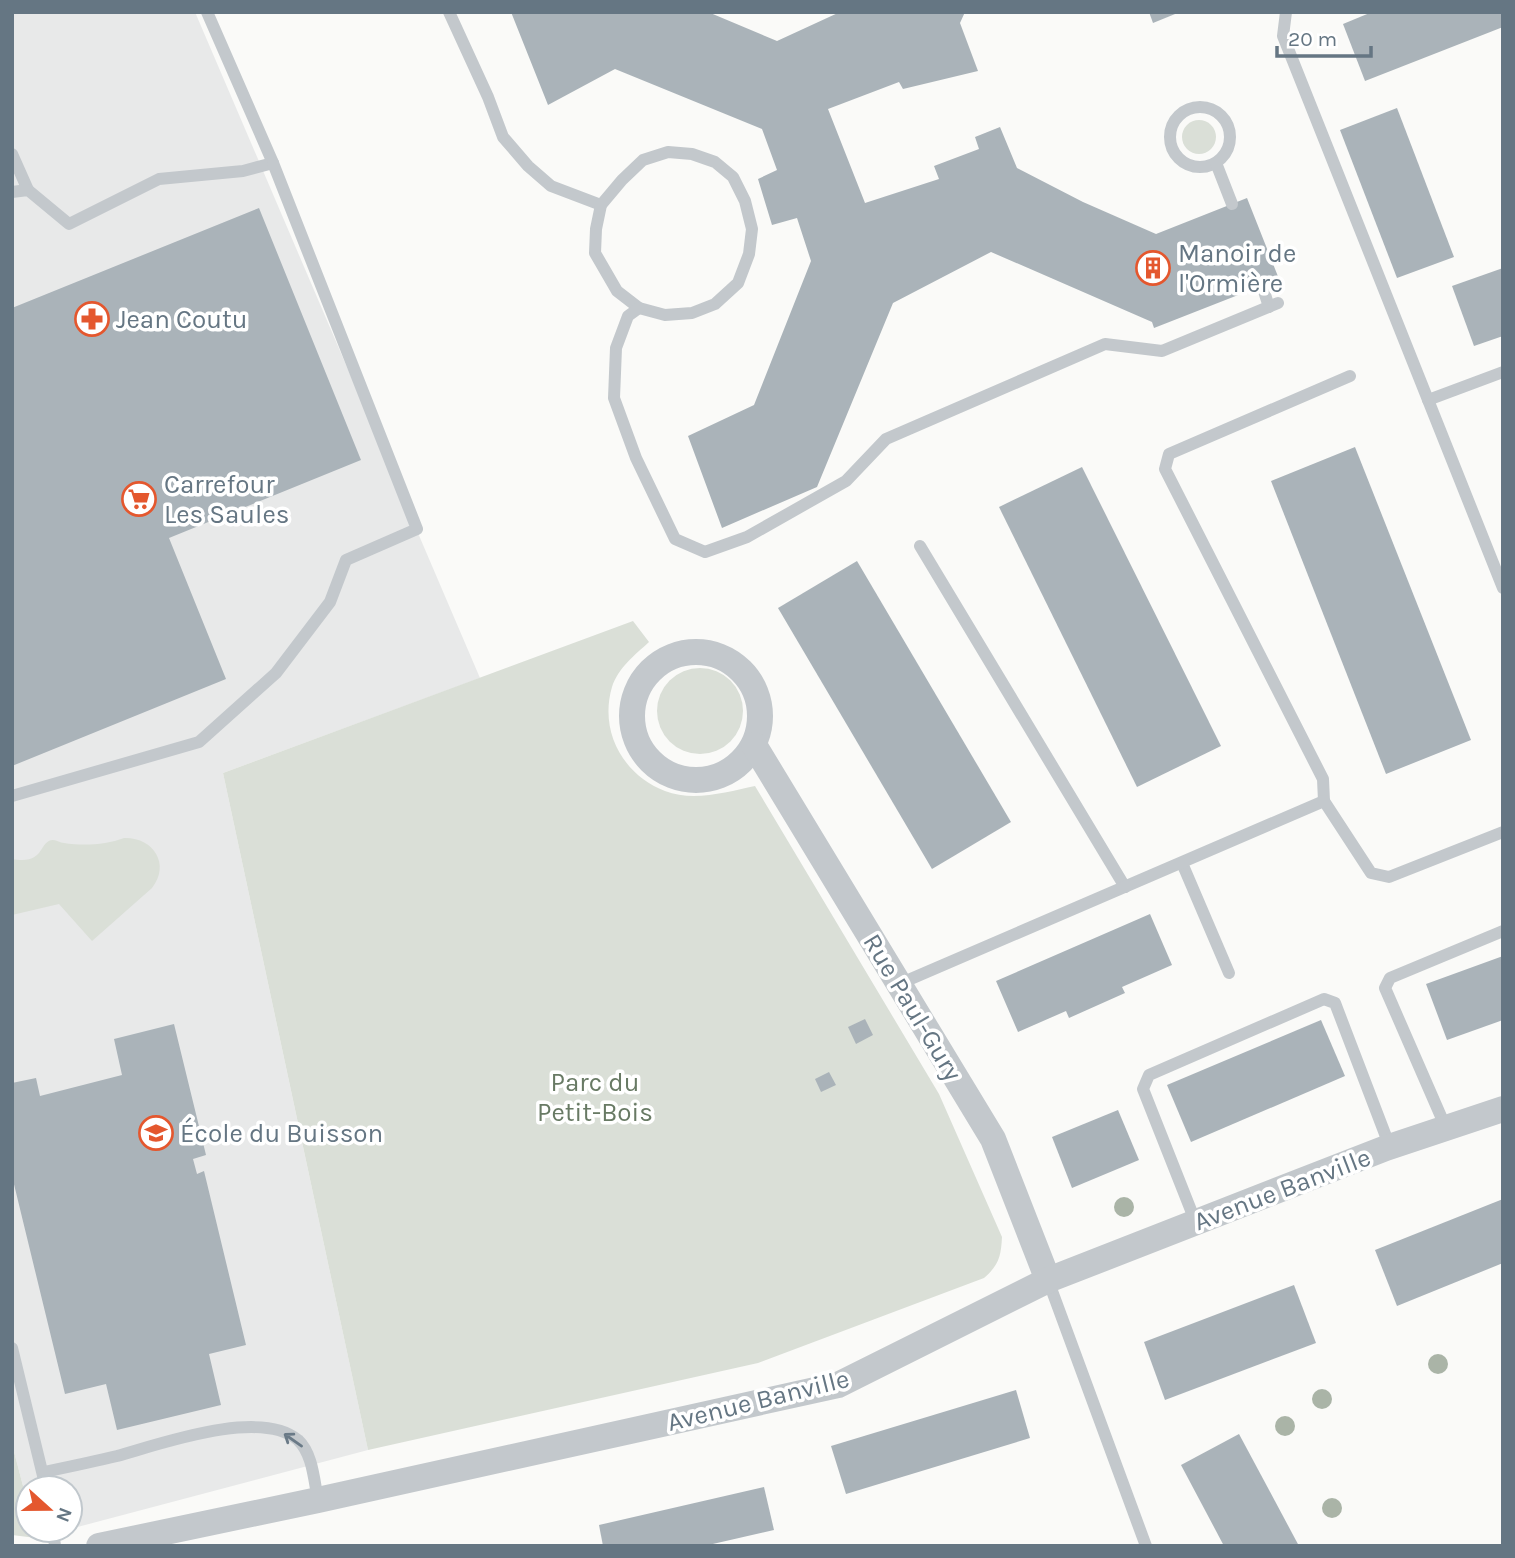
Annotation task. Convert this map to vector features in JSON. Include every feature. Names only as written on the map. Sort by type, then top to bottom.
[{"type":"street","points":[[695,651],[717,654],[736,665],[751,681],[760,702],[761,724],[754,745],[743,762],[725,774],[706,780],[686,780],[666,774],[650,762],[638,745],[632,726],[632,705],[640,684],[654,667],[673,656],[695,651]]},
{"type":"street","name":"Rue Paul-Gury","points":[[754,745],[993,1139],[1048,1280]]},
{"type":"street","name":"Avenue Banville","points":[[99,1546],[838,1385],[1048,1280],[1390,1147],[1503,1109]]},
{"type":"lane","points":[[12,796],[199,742],[276,673],[330,602],[345,560],[417,529],[273,163],[206,12]]},
{"type":"lane","points":[[449,12],[503,137],[528,166],[551,186],[601,205]]},
{"type":"lane","points":[[1286,12],[1283,36],[1503,588]]},
{"type":"lane","points":[[1193,107],[1207,107],[1223,117],[1228,126],[1230,140],[1216,163],[1201,167],[1191,166],[1180,161],[1174,153],[1170,132],[1173,122],[1183,112],[1193,107]]},
{"type":"lane","points":[[668,152],[692,154],[715,162],[733,177],[745,201],[752,229],[749,254],[738,283],[715,304],[692,313],[665,315],[639,308],[617,291],[595,253],[601,205],[643,160],[668,152]]},
{"type":"lane","points":[[12,154],[28,190],[69,224],[159,179],[243,170],[273,163]]},
{"type":"lane","points":[[1216,163],[1232,204]]},
{"type":"lane","points":[[12,192],[28,190]]},
{"type":"lane","points":[[639,308],[628,316],[616,348],[614,398],[636,458],[676,539],[705,552],[747,537],[845,481],[886,439],[1105,344],[1162,351],[1274,305],[1262,285]]},
{"type":"lane","points":[[1428,400],[1503,372]]},
{"type":"lane","points":[[1350,376],[1169,454],[1164,469],[1323,779],[1325,802],[1371,873],[1389,877],[1503,832]]},
{"type":"lane","points":[[920,546],[1125,887]]},
{"type":"lane","points":[[899,984],[1325,802]]},
{"type":"lane","points":[[1182,863],[1229,973]]},
{"type":"lane","points":[[1446,1128],[1385,988],[1390,978],[1503,931]]},
{"type":"lane","points":[[1196,1223],[1143,1089],[1149,1075],[1324,999],[1335,1003],[1390,1147]]},
{"type":"lane","points":[[1048,1280],[1146,1546]]},
{"type":"lane","points":[[12,1348],[44,1472],[212,1431],[246,1427],[268,1429],[287,1434],[299,1441],[306,1452],[318,1500]]},
{"type":"shaded area","points":[[12,12],[195,12],[480,678],[223,773],[368,1450],[84,1525],[84,1474],[20,1474],[12,1444]]},
{"type":"green space","points":[[1199,120],[1211,125],[1216,137],[1211,149],[1199,154],[1187,149],[1182,137],[1187,125]]},
{"type":"green space","name":"Parc du Petit-Bois","points":[[633,621],[649,642],[623,668],[612,687],[609,720],[618,750],[626,763],[650,784],[676,794],[710,795],[755,786],[939,1094],[1002,1237],[1000,1255],[993,1269],[984,1278],[758,1363],[368,1450],[223,773]]},
{"type":"green space","points":[[700,668],[724,675],[736,687],[743,711],[736,735],[724,747],[700,754],[676,747],[664,735],[657,711],[664,687],[676,675]]},
{"type":"green space","points":[[124,838],[143,842],[151,847],[159,861],[160,870],[152,888],[92,941],[59,904],[12,915],[12,859],[31,859],[48,841],[53,840],[87,845]]},
{"type":"green space","points":[[12,1444],[20,1474],[14,1474],[12,1535]]},
{"type":"building","name":"Manoir de l'Ormière","points":[[511,12],[708,12],[777,41],[840,12],[965,12],[960,23],[978,71],[903,89],[899,82],[828,109],[865,203],[939,179],[934,166],[979,149],[975,137],[1000,127],[1017,168],[1083,202],[1156,234],[1247,198],[1279,279],[1154,328],[1152,322],[991,252],[893,303],[817,487],[722,528],[688,436],[754,405],[811,261],[797,218],[772,225],[758,179],[777,170],[762,129],[615,69],[548,105]]},
{"type":"building","points":[[1149,12],[1180,12],[1153,23]]},
{"type":"building","points":[[1372,12],[1503,12],[1503,27],[1365,81],[1343,24]]},
{"type":"building","points":[[1397,108],[1454,257],[1397,278],[1340,130]]},
{"type":"building","name":"Carrefour Les Saules","points":[[259,208],[361,460],[169,538],[226,679],[12,766],[12,308]]},
{"type":"building","points":[[1503,268],[1503,336],[1474,346],[1452,286]]},
{"type":"building","points":[[1355,447],[1471,740],[1386,774],[1271,481]]},
{"type":"building","points":[[1082,467],[1221,746],[1137,787],[999,507]]},
{"type":"building","points":[[857,561],[1011,822],[932,869],[778,608]]},
{"type":"building","points":[[1150,914],[1172,965],[1122,987],[1125,993],[1069,1018],[1066,1011],[1018,1032],[996,981]]},
{"type":"building","points":[[1503,956],[1503,1020],[1447,1040],[1426,984]]},
{"type":"building","points":[[865,1019],[873,1035],[856,1044],[848,1027]]},
{"type":"building","points":[[1321,1020],[1345,1076],[1191,1142],[1167,1085]]},
{"type":"building","points":[[174,1024],[206,1155],[193,1159],[197,1174],[204,1171],[246,1345],[209,1354],[221,1405],[117,1430],[106,1384],[65,1394],[12,1176],[12,1083],[36,1078],[40,1096],[122,1075],[114,1039]]},
{"type":"building","points":[[829,1072],[836,1085],[821,1092],[815,1079]]},
{"type":"building","points":[[1118,1110],[1139,1160],[1072,1188],[1052,1137]]},
{"type":"building","points":[[1503,1199],[1503,1263],[1397,1306],[1375,1250]]},
{"type":"building","points":[[1294,1285],[1316,1343],[1165,1400],[1144,1342]]},
{"type":"building","points":[[1016,1390],[1030,1438],[846,1494],[831,1446]]},
{"type":"building","points":[[1239,1434],[1299,1546],[1224,1546],[1181,1465]]},
{"type":"building","points":[[764,1487],[774,1530],[704,1546],[603,1546],[599,1525]]},
{"type":"place","name":"Manoir de l'Ormière","points":[[1153,268]]},
{"type":"place","name":"Jean Coutu","points":[[92,319]]},
{"type":"place","name":"Carrefour Les Saules","points":[[139,499]]},
{"type":"place","name":"École du Buisson","points":[[156,1133]]}]
